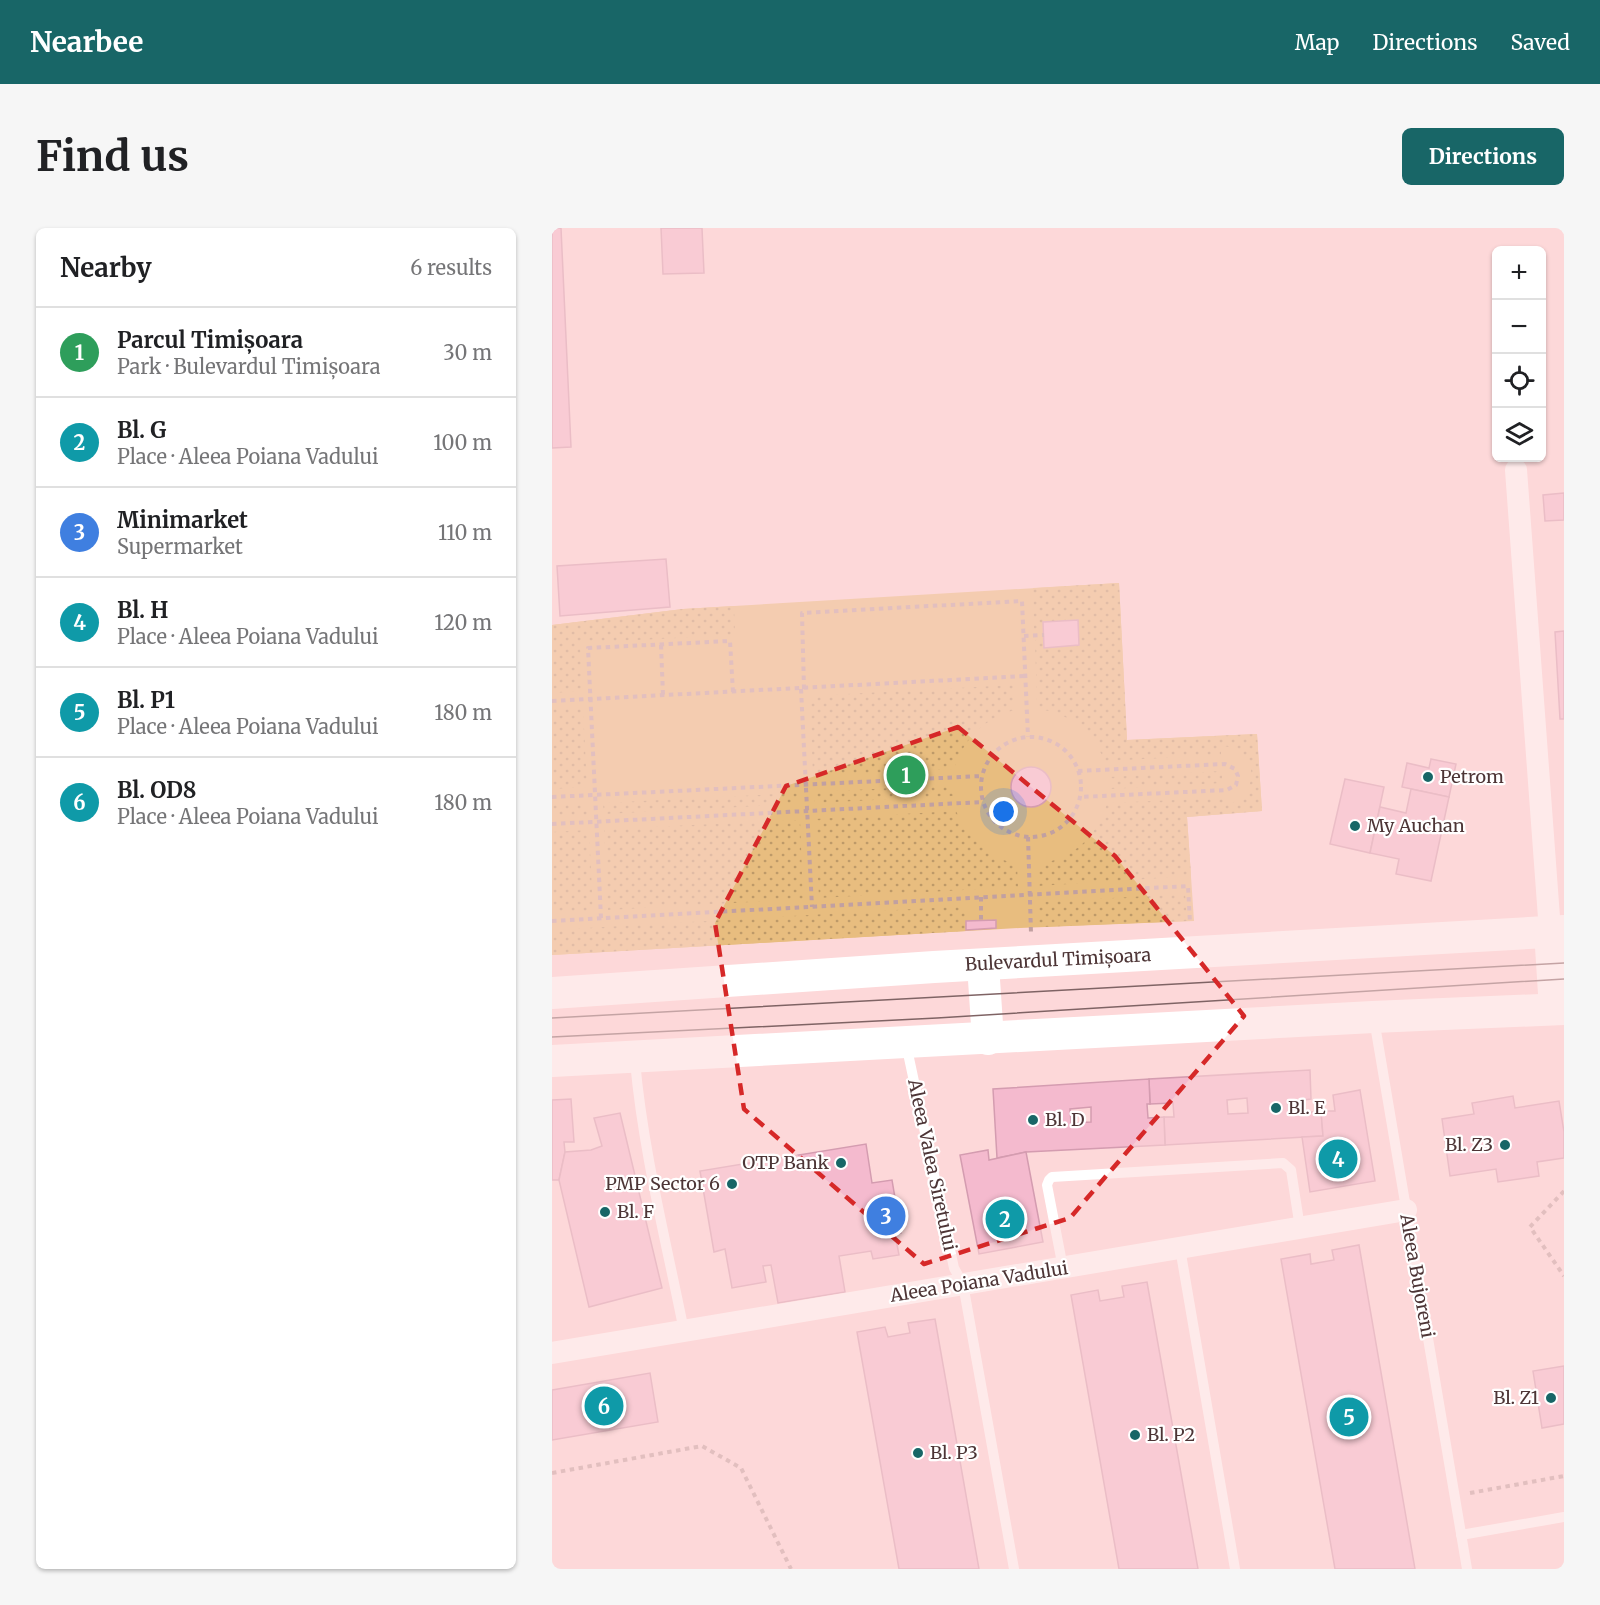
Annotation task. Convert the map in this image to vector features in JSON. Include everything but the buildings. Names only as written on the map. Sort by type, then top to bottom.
[{"type":"main road","name":"Bulevardul Timișoara","points":[[552,993],[982,964],[1557,931]]},
{"type":"main road","points":[[552,1062],[1373,1017],[1560,1009],[1557,931]]},
{"type":"main road","points":[[982,964],[988,1039]]},
{"type":"street","points":[[1515,470],[1557,931]]},
{"type":"street","name":"Aleea Poiana Vadului","points":[[552,1353],[1406,1210]]},
{"type":"lane","name":"Aleea Bujoreni","points":[[1373,1017],[1467,1569]]},
{"type":"lane","name":"Aleea Valea Siretului","points":[[906,1043],[954,1268],[963,1284],[1014,1569]]},
{"type":"lane","points":[[634,1057],[637,1092],[653,1180],[684,1331]]},
{"type":"lane","points":[[1063,1268],[1047,1185],[1052,1177],[1283,1163],[1291,1170],[1300,1228]]},
{"type":"lane","points":[[1180,1248],[1235,1569]]},
{"type":"lane","points":[[1461,1534],[1564,1517]]},
{"type":"path","points":[[812,907],[806,785],[802,613],[1022,601],[1028,737]]},
{"type":"path","points":[[1024,636],[1044,635]]},
{"type":"path","points":[[601,918],[588,648],[730,641],[733,692]]},
{"type":"path","points":[[660,645],[663,695]]},
{"type":"path","points":[[552,701],[1026,676]]},
{"type":"path","points":[[1028,737],[1044,739],[1058,745],[1070,756],[1078,771],[1081,785],[1080,797],[1073,814],[1062,826],[1041,836],[1028,837],[1004,829],[992,818],[983,802],[981,789],[982,776],[989,760],[999,748],[1013,740],[1028,737]]},
{"type":"path","points":[[1078,771],[1225,764],[1235,769],[1238,776],[1236,785],[1227,790],[1080,797]]},
{"type":"path","points":[[552,797],[982,776]]},
{"type":"path","points":[[552,824],[983,802]]},
{"type":"path","points":[[1028,837],[1031,943]]},
{"type":"path","points":[[552,921],[1188,886],[1191,927]]},
{"type":"path","points":[[981,897],[981,921]]},
{"type":"path","points":[[1564,1191],[1530,1227],[1564,1276]]},
{"type":"path","points":[[552,1473],[702,1446],[741,1468],[791,1569]]},
{"type":"path","points":[[1455,1495],[1564,1476]]},
{"type":"highlighted area","points":[[958,727],[1115,856],[1244,1016],[1070,1218],[924,1264],[744,1109],[715,923],[786,786]]},
{"type":"shaded area","points":[[1119,583],[1127,740],[1257,734],[1262,811],[1187,817],[1194,921],[1020,928],[552,955],[552,625],[683,609]]},
{"type":"shaded area","points":[[1119,583],[1127,740],[1257,734],[1262,811],[1187,817],[1191,876],[1038,886],[1038,864],[1062,857],[1082,844],[1097,826],[1107,803],[1223,798],[1224,806],[1236,801],[1245,793],[1250,783],[1249,763],[1234,748],[1221,746],[1221,755],[1105,761],[1093,741],[1078,725],[1059,714],[1037,709],[1035,640],[1044,639],[1045,647],[1079,645],[1078,621],[1034,631],[1033,588]]},
{"type":"shaded area","points":[[734,606],[735,635],[580,643],[582,691],[552,693],[552,625],[683,609]]},
{"type":"shaded area","points":[[1013,685],[1014,710],[993,719],[976,731],[963,748],[954,769],[813,776],[810,696]]},
{"type":"shaded area","points":[[583,708],[587,787],[552,789],[552,709]]},
{"type":"shaded area","points":[[1222,771],[1222,783],[1109,789],[1109,777]]},
{"type":"shaded area","points":[[952,785],[953,796],[815,803],[814,792]]},
{"type":"shaded area","points":[[798,793],[799,804],[604,814],[603,803]]},
{"type":"shaded area","points":[[587,803],[588,815],[552,817],[552,805]]},
{"type":"shaded area","points":[[956,811],[973,838],[988,852],[1017,864],[1018,887],[819,898],[815,819]]},
{"type":"shaded area","points":[[800,820],[803,899],[608,910],[604,829]]},
{"type":"shaded area","points":[[589,830],[593,911],[552,913],[552,832]]},
{"type":"shaded area","points":[[1185,894],[1187,921],[1039,927],[1039,902]]},
{"type":"shaded area","points":[[965,906],[966,931],[552,955],[552,930]]},
{"type":"tram line","points":[[552,1018],[1564,963]]},
{"type":"tram line","points":[[552,1037],[937,1018],[1564,979]]},
{"type":"place","name":"Parcul Timișoara","points":[[906,775]]},
{"type":"place","name":"Petrom","points":[[1428,777]]},
{"type":"place","name":"My Auchan","points":[[1355,826]]},
{"type":"place","name":"Bl. E","points":[[1276,1108]]},
{"type":"place","name":"Bl. D","points":[[1033,1120]]},
{"type":"place","name":"Bl. Z3","points":[[1505,1145]]},
{"type":"place","name":"Bl. H","points":[[1338,1159]]},
{"type":"place","name":"OTP Bank","points":[[841,1163]]},
{"type":"place","name":"PMP Sector 6","points":[[732,1184]]},
{"type":"place","name":"Bl. F","points":[[605,1212]]},
{"type":"place","name":"Minimarket","points":[[886,1216]]},
{"type":"place","name":"Bl. G","points":[[1005,1219]]},
{"type":"place","name":"Bl. Z1","points":[[1551,1398]]},
{"type":"place","name":"Bl. OD8","points":[[604,1406]]},
{"type":"place","name":"Bl. P1","points":[[1349,1417]]},
{"type":"place","name":"Bl. P2","points":[[1135,1435]]},
{"type":"place","name":"Bl. P3","points":[[918,1453]]}]
